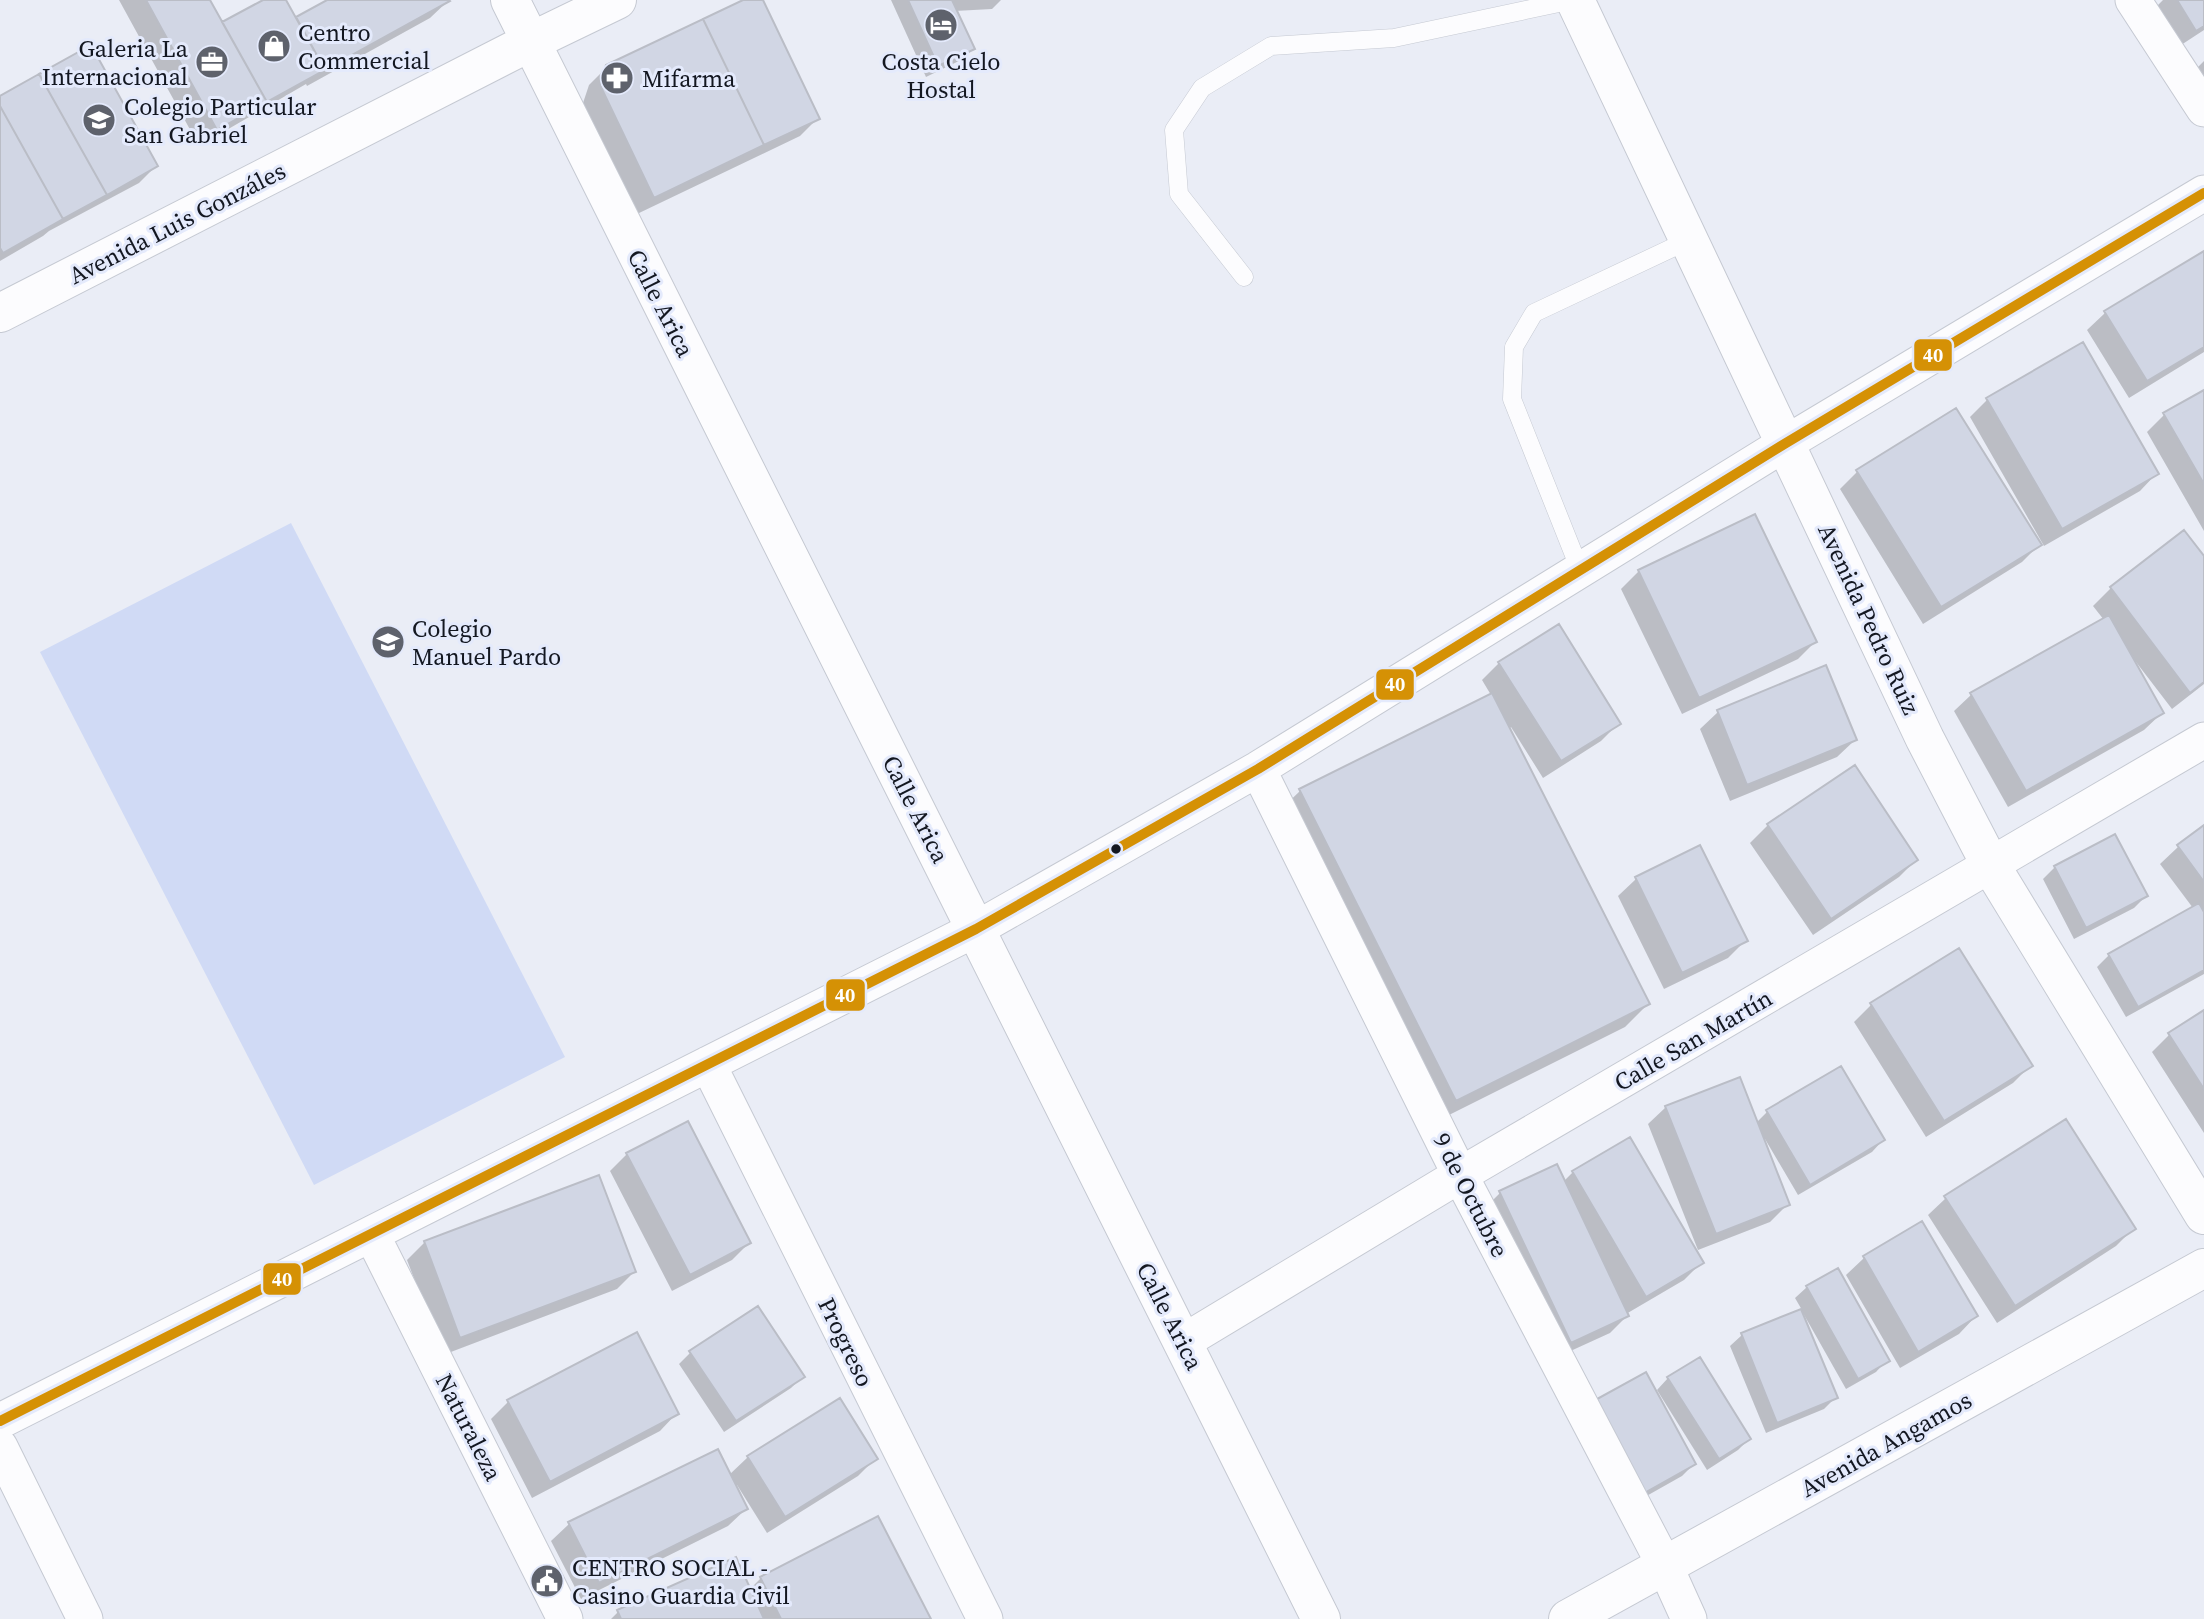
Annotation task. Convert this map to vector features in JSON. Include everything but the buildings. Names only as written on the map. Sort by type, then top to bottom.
[{"type":"street","name":"Calle Arica","points":[[510,0],[1321,1619]]},
{"type":"street","name":"Avenida Luis Gonzáles","points":[[0,313],[617,0]]},
{"type":"street","name":"Avenida Pedro Ruiz","points":[[1574,0],[1925,739],[1991,866],[2204,1215]]},
{"type":"street","points":[[2133,0],[2204,109]]},
{"type":"street","points":[[0,1422],[976,929],[1258,769],[1786,443],[2204,193]]},
{"type":"street","name":"Calle San Martín","points":[[1183,1342],[1460,1175],[2204,740]]},
{"type":"street","name":"9 de Octubre","points":[[1258,769],[1460,1175],[1665,1566],[1689,1619]]},
{"type":"street","name":"Progreso","points":[[708,1064],[985,1619]]},
{"type":"street","name":"Naturaleza","points":[[372,1235],[565,1619]]},
{"type":"street","name":"Avenida Angamos","points":[[1568,1619],[2204,1268]]},
{"type":"street","points":[[0,1447],[85,1619]]},
{"type":"lane","points":[[1244,278],[1179,194],[1174,130],[1202,88],[1271,46],[1394,38],[1574,0]]},
{"type":"lane","points":[[1580,570],[1512,399],[1514,347],[1534,313],[1689,240]]},
{"type":"shaded area","points":[[291,523],[565,1057],[314,1185],[40,652]]},
{"type":"transit line","name":"40","points":[[0,1421],[976,929],[1258,769],[1786,443],[2204,193]]},
{"type":"place","name":"Costa Cielo Hostal","points":[[941,25]]},
{"type":"place","name":"Centro Commercial","points":[[274,46]]},
{"type":"place","name":"Galeria La Internacional","points":[[212,62]]},
{"type":"place","name":"Mifarma","points":[[617,78]]},
{"type":"place","name":"Colegio Particular San Gabriel","points":[[99,120]]},
{"type":"place","name":"Colegio Manuel Pardo","points":[[388,642]]},
{"type":"place","name":"CENTRO SOCIAL - Casino Guardia Civil","points":[[547,1581]]}]
